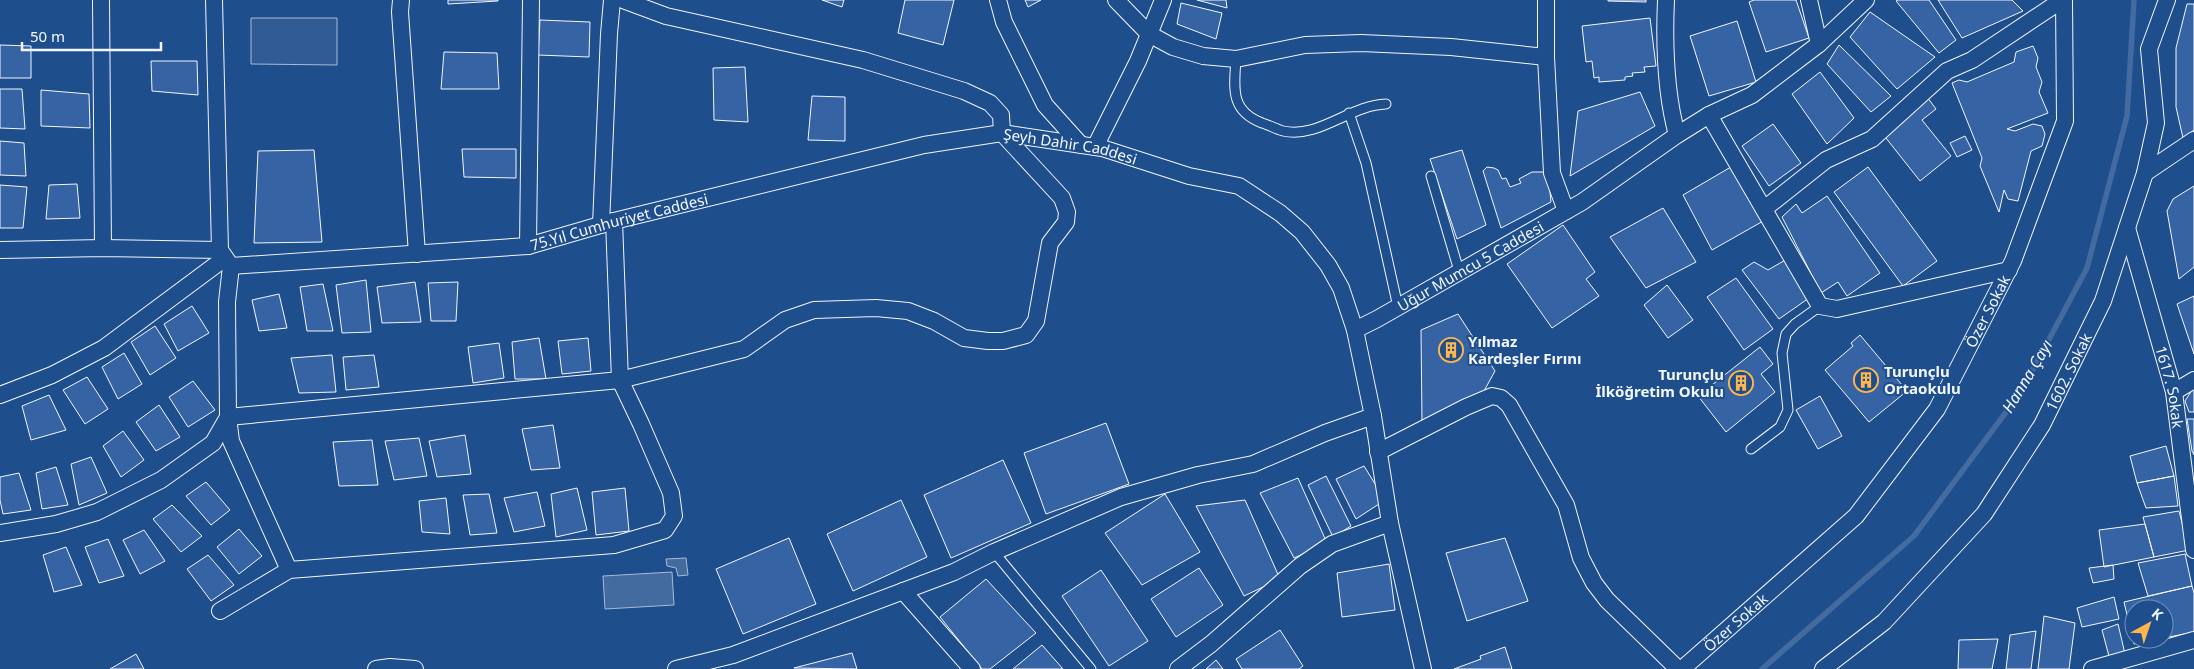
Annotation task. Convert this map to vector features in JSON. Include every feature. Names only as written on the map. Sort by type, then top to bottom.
[{"type":"street","points":[[101,0],[103,248]]},
{"type":"street","points":[[214,0],[227,302],[228,417],[232,441],[289,570]]},
{"type":"street","points":[[401,0],[400,12],[417,254]]},
{"type":"street","points":[[528,246],[532,0]]},
{"type":"street","points":[[220,611],[289,570],[614,545],[665,530],[674,516],[671,493],[620,380],[608,223],[609,34],[612,0]]},
{"type":"street","name":"Şeyh Dahir Caddesi","points":[[623,0],[666,16],[862,60],[964,91],[990,103],[1000,115],[1002,133],[1088,146],[1189,176],[1239,186],[1280,213],[1302,232],[1328,265],[1342,288],[1355,330]]},
{"type":"street","points":[[992,0],[1045,105],[1088,146],[1138,61],[1163,0]]},
{"type":"street","points":[[998,0],[1004,22]]},
{"type":"street","points":[[1116,0],[1149,34],[1173,47],[1203,56],[1236,59],[1282,48],[1333,43],[1451,47],[1546,57]]},
{"type":"street","points":[[1546,0],[1546,57],[1552,173],[1566,211]]},
{"type":"street","points":[[1666,0],[1664,29],[1667,82],[1671,113],[1678,135]]},
{"type":"street","points":[[1809,0],[1820,44]]},
{"type":"street","name":"Uğur Mumcu 5 Caddesi","points":[[1355,330],[1566,211],[1709,115],[1752,95],[1820,44],[1866,0]]},
{"type":"street","points":[[1764,209],[1826,160],[1872,139],[1947,71],[1972,60],[2063,0]]},
{"type":"street","name":"Özer Sokak","points":[[1680,669],[1856,516],[1937,409],[2009,270],[2065,121],[2063,0]]},
{"type":"street","name":"1602. Sokak","points":[[1823,669],[1884,622],[1984,514],[2042,425],[2103,301],[2145,173],[2156,123],[2150,49],[2167,0]]},
{"type":"street","points":[[1709,115],[1820,306],[1837,309],[2009,270]]},
{"type":"street","points":[[228,417],[620,380],[744,349],[785,320],[814,310],[876,308],[908,311],[934,321],[964,338],[988,341],[1003,341],[1026,335],[1036,321],[1050,243],[1066,222],[1067,212],[1062,198],[1002,133]]},
{"type":"street","name":"75.Yıl Cumhuriyet Caddesi","points":[[0,250],[103,248],[225,258],[417,254],[528,246],[608,223],[924,145],[1002,133]]},
{"type":"street","points":[[2145,173],[2194,140]]},
{"type":"street","name":"1617. Sokak","points":[[2127,228],[2174,392],[2194,550]]},
{"type":"street","points":[[0,395],[52,376],[104,348],[225,258]]},
{"type":"street","points":[[1355,330],[1373,416],[1390,523],[1423,669]]},
{"type":"street","points":[[2174,392],[2194,380]]},
{"type":"street","points":[[1378,452],[1466,407],[1492,396],[1501,398],[1509,405],[1566,505],[1581,558],[1594,583],[1607,600],[1680,669]]},
{"type":"street","points":[[676,669],[733,655],[954,572],[994,552],[1121,497],[1198,475],[1253,464],[1325,432],[1373,416]]},
{"type":"street","points":[[0,533],[56,524],[97,512],[161,480],[213,443],[228,417]]},
{"type":"street","points":[[1178,669],[1211,644],[1300,566],[1332,544],[1390,523]]},
{"type":"street","points":[[903,591],[972,669]]},
{"type":"street","points":[[2092,669],[2194,640]]},
{"type":"street","points":[[376,669],[390,667],[415,669]]},
{"type":"lane","points":[[1236,59],[1234,82],[1236,102],[1252,119],[1284,131],[1304,132],[1320,127],[1349,113],[1377,104],[1386,104]]},
{"type":"lane","points":[[1349,113],[1366,164],[1398,307]]},
{"type":"lane","points":[[1431,176],[1459,271]]},
{"type":"lane","points":[[1751,449],[1780,427],[1788,410],[1782,353],[1786,334],[1795,324],[1820,306]]},
{"type":"lane","points":[[994,552],[1091,669]]},
{"type":"shaded area","points":[[251,18],[337,18],[337,65],[251,64]]},
{"type":"shaded area","points":[[686,558],[688,575],[678,576],[676,568],[667,566],[666,559]]},
{"type":"shaded area","points":[[672,572],[674,605],[605,609],[603,576]]},
{"type":"building","points":[[448,0],[498,0],[498,1],[448,4]]},
{"type":"building","points":[[822,0],[844,0],[842,7]]},
{"type":"building","points":[[905,0],[954,0],[943,45],[898,33]]},
{"type":"building","points":[[1025,0],[1041,0],[1028,7]]},
{"type":"building","points":[[1197,0],[1226,0],[1227,8]]},
{"type":"building","points":[[1646,0],[1646,2],[1608,1]]},
{"type":"building","points":[[1754,0],[1796,0],[1809,38],[1766,52],[1749,2]]},
{"type":"building","points":[[1929,0],[1956,40],[1939,53],[1896,1]]},
{"type":"building","points":[[1938,0],[2012,0],[2023,11],[1962,38]]},
{"type":"building","points":[[1181,3],[1222,13],[1216,39],[1177,24]]},
{"type":"building","points":[[2187,4],[2194,4],[2194,130],[2183,138],[2176,107],[2176,48]]},
{"type":"building","points":[[1870,12],[1935,57],[1897,89],[1850,37]]},
{"type":"building","points":[[1650,18],[1656,66],[1644,67],[1645,72],[1632,73],[1633,76],[1625,77],[1625,80],[1599,82],[1599,77],[1594,78],[1592,61],[1586,62],[1582,26]]},
{"type":"building","points":[[540,20],[590,22],[589,57],[538,55]]},
{"type":"building","points":[[1737,21],[1756,82],[1709,96],[1690,36]]},
{"type":"building","points":[[0,45],[31,46],[31,78],[0,78]]},
{"type":"building","points":[[1839,45],[1891,96],[1871,112],[1827,64]]},
{"type":"building","points":[[2033,46],[2038,58],[2036,67],[2042,82],[2039,92],[2048,113],[2007,129],[2015,131],[2033,124],[2042,126],[2045,134],[2042,146],[2031,151],[2018,201],[2008,199],[2004,190],[1999,212],[1980,166],[1982,158],[1952,83],[1959,80],[1967,82],[2014,62],[2016,52]]},
{"type":"building","points":[[444,52],[497,53],[499,89],[441,89]]},
{"type":"building","points":[[151,61],[197,61],[198,95],[152,91]]},
{"type":"building","points":[[745,67],[748,122],[714,120],[713,68]]},
{"type":"building","points":[[1820,72],[1854,118],[1827,144],[1792,94]]},
{"type":"building","points":[[0,89],[22,89],[25,129],[0,128]]},
{"type":"building","points":[[41,90],[89,94],[90,128],[41,126]]},
{"type":"building","points":[[1640,92],[1655,126],[1570,176],[1578,111]]},
{"type":"building","points":[[812,96],[845,97],[845,141],[808,140]]},
{"type":"building","points":[[1927,97],[1936,109],[1922,120],[1951,156],[1920,181],[1882,133]]},
{"type":"building","points":[[1773,124],[1801,163],[1769,186],[1742,146]]},
{"type":"building","points":[[1965,136],[1972,150],[1957,157],[1950,143]]},
{"type":"building","points":[[0,141],[24,143],[26,176],[0,175]]},
{"type":"building","points":[[462,149],[516,149],[516,178],[464,177]]},
{"type":"building","points":[[314,150],[322,242],[254,243],[258,151]]},
{"type":"building","points":[[1462,150],[1486,225],[1457,239],[1430,159]]},
{"type":"building","points":[[1736,164],[1765,220],[1712,250],[1683,195]]},
{"type":"building","points":[[1487,167],[1498,170],[1502,179],[1506,178],[1510,187],[1521,183],[1519,179],[1532,172],[1548,172],[1551,202],[1501,228],[1483,171]]},
{"type":"building","points":[[1868,167],[1937,261],[1903,286],[1834,192]]},
{"type":"building","points":[[77,184],[80,218],[46,219],[49,185]]},
{"type":"building","points":[[0,185],[27,187],[23,228],[0,228]]},
{"type":"building","points":[[2194,186],[2194,267],[2179,279],[2167,211],[2173,199]]},
{"type":"building","points":[[1827,196],[1880,273],[1847,296],[1838,282],[1821,293],[1782,217],[1796,204],[1802,213]]},
{"type":"building","points":[[1663,208],[1696,262],[1646,288],[1610,237]]},
{"type":"building","points":[[1563,225],[1595,272],[1586,279],[1599,296],[1552,328],[1507,264]]},
{"type":"building","points":[[1787,259],[1809,298],[1779,319],[1742,270],[1754,262],[1768,270]]},
{"type":"building","points":[[1736,278],[1773,329],[1744,350],[1707,297]]},
{"type":"building","points":[[366,280],[371,332],[342,333],[336,285]]},
{"type":"building","points":[[415,282],[421,322],[382,323],[377,287]]},
{"type":"building","points":[[458,282],[456,321],[431,321],[428,283]]},
{"type":"building","points":[[323,284],[333,331],[307,331],[300,287]]},
{"type":"building","points":[[1667,285],[1693,320],[1668,338],[1644,305]]},
{"type":"building","points":[[279,294],[287,328],[259,331],[252,300]]},
{"type":"building","points":[[2194,296],[2194,354],[2177,304]]},
{"type":"building","points":[[192,306],[209,333],[178,351],[164,324]]},
{"type":"building","name":"Yılmaz Kardeşler Fırını","points":[[1458,314],[1495,371],[1484,391],[1422,423],[1421,330]]},
{"type":"building","points":[[155,326],[176,358],[150,375],[131,342]]},
{"type":"building","name":"Turunçlu Ortaokulu","points":[[1860,335],[1907,391],[1869,422],[1825,370],[1853,346],[1851,343]]},
{"type":"building","points":[[539,338],[546,379],[515,379],[512,342]]},
{"type":"building","points":[[588,338],[591,371],[562,374],[558,341]]},
{"type":"building","points":[[499,343],[504,378],[473,383],[468,347]]},
{"type":"building","name":"Turunçlu İlköğretim Okulu","points":[[1760,347],[1773,364],[1761,374],[1775,392],[1726,432],[1698,396]]},
{"type":"building","points":[[124,353],[142,384],[118,399],[102,367]]},
{"type":"building","points":[[332,355],[336,392],[299,393],[291,358]]},
{"type":"building","points":[[374,355],[379,387],[346,390],[343,357]]},
{"type":"building","points":[[87,377],[108,409],[85,424],[63,390]]},
{"type":"building","points":[[193,381],[215,410],[188,427],[169,397]]},
{"type":"building","points":[[2194,387],[2194,412],[2189,412],[2185,401]]},
{"type":"building","points":[[49,395],[66,430],[31,440],[22,406]]},
{"type":"building","points":[[1820,396],[1842,436],[1818,449],[1796,410]]},
{"type":"building","points":[[159,405],[180,437],[156,451],[136,422]]},
{"type":"building","points":[[2187,419],[2194,419],[2194,455],[2192,451]]},
{"type":"building","points":[[1106,423],[1129,484],[1046,514],[1024,453]]},
{"type":"building","points":[[553,425],[560,468],[531,470],[522,429]]},
{"type":"building","points":[[123,431],[144,460],[121,477],[103,446]]},
{"type":"building","points":[[465,435],[471,474],[437,477],[429,441]]},
{"type":"building","points":[[419,438],[427,476],[394,480],[385,441]]},
{"type":"building","points":[[372,440],[378,485],[339,486],[333,442]]},
{"type":"building","points":[[2166,446],[2174,476],[2137,483],[2130,456]]},
{"type":"building","points":[[91,457],[107,493],[79,505],[71,464]]},
{"type":"building","points":[[1003,460],[1031,523],[951,558],[924,495]]},
{"type":"building","points":[[1364,466],[1385,500],[1356,519],[1336,479]]},
{"type":"building","points":[[56,467],[68,505],[42,509],[36,473]]},
{"type":"building","points":[[19,473],[31,510],[3,514],[0,500],[0,477]]},
{"type":"building","points":[[1326,476],[1351,526],[1333,537],[1308,485]]},
{"type":"building","points":[[2174,476],[2178,506],[2146,508],[2137,483]]},
{"type":"building","points":[[1298,478],[1327,543],[1294,558],[1260,493]]},
{"type":"building","points":[[206,482],[230,510],[211,525],[186,496]]},
{"type":"building","points":[[577,488],[587,530],[556,537],[551,494]]},
{"type":"building","points":[[625,488],[629,531],[596,535],[592,492]]},
{"type":"building","points":[[537,492],[545,526],[514,532],[504,498]]},
{"type":"building","points":[[489,494],[497,533],[470,535],[463,495]]},
{"type":"building","points":[[1165,494],[1200,552],[1142,585],[1105,533]]},
{"type":"building","points":[[446,498],[450,534],[422,532],[419,501]]},
{"type":"building","points":[[901,500],[927,557],[853,591],[827,534]]},
{"type":"building","points":[[1245,500],[1280,579],[1244,596],[1196,506]]},
{"type":"building","points":[[172,505],[202,536],[181,552],[153,519]]},
{"type":"building","points":[[2179,511],[2189,550],[2154,557],[2143,517]]},
{"type":"building","points":[[2145,524],[2154,557],[2104,567],[2099,530]]},
{"type":"building","points":[[239,529],[262,556],[239,574],[217,547]]},
{"type":"building","points":[[144,530],[165,561],[140,574],[123,540]]},
{"type":"building","points":[[789,538],[816,604],[743,634],[716,569]]},
{"type":"building","points":[[1505,538],[1528,601],[1467,621],[1446,553]]},
{"type":"building","points":[[108,539],[124,576],[99,583],[85,547]]},
{"type":"building","points":[[66,547],[82,585],[54,592],[43,555]]},
{"type":"building","points":[[2185,554],[2192,586],[2148,596],[2138,563]]},
{"type":"building","points":[[208,555],[234,585],[211,601],[187,569]]},
{"type":"building","points":[[1389,564],[1395,610],[1342,617],[1337,573]]},
{"type":"building","points":[[2113,565],[2114,579],[2093,583],[2089,568]]},
{"type":"building","points":[[1199,568],[1223,605],[1176,637],[1151,599]]},
{"type":"building","points":[[1101,570],[1148,641],[1109,666],[1062,596]]},
{"type":"building","points":[[986,579],[1036,633],[990,669],[982,669],[940,617]]},
{"type":"building","points":[[2192,586],[2194,593],[2194,632],[2174,636],[2174,599],[2137,599]]},
{"type":"building","points":[[2114,597],[2119,619],[2082,627],[2077,608]]},
{"type":"building","points":[[2044,616],[2075,623],[2069,669],[2038,669]]},
{"type":"building","points":[[2118,624],[2125,654],[2110,660],[2102,630]]},
{"type":"building","points":[[1280,630],[1303,666],[1299,669],[1242,669],[1236,659]]},
{"type":"building","points":[[2036,631],[2031,669],[2006,669],[2010,635]]},
{"type":"building","points":[[1998,639],[1992,669],[1958,669],[1959,640]]},
{"type":"building","points":[[1042,645],[1063,669],[1013,669]]},
{"type":"building","points":[[1505,647],[1512,669],[1454,669],[1481,659],[1480,656]]},
{"type":"building","points":[[852,653],[857,669],[794,668]]},
{"type":"building","points":[[136,654],[144,669],[110,669]]},
{"type":"building","points":[[1216,660],[1223,669],[1206,669]]},
{"type":"waterway","name":"Hanna Çayı","points":[[1762,669],[1914,536],[2021,392],[2087,268],[2127,116],[2134,0]]},
{"type":"place","name":"Yılmaz Kardeşler Fırını","points":[[1451,350]]},
{"type":"place","name":"Turunçlu Ortaokulu","points":[[1866,380]]},
{"type":"place","name":"Turunçlu İlköğretim Okulu","points":[[1741,383]]}]
